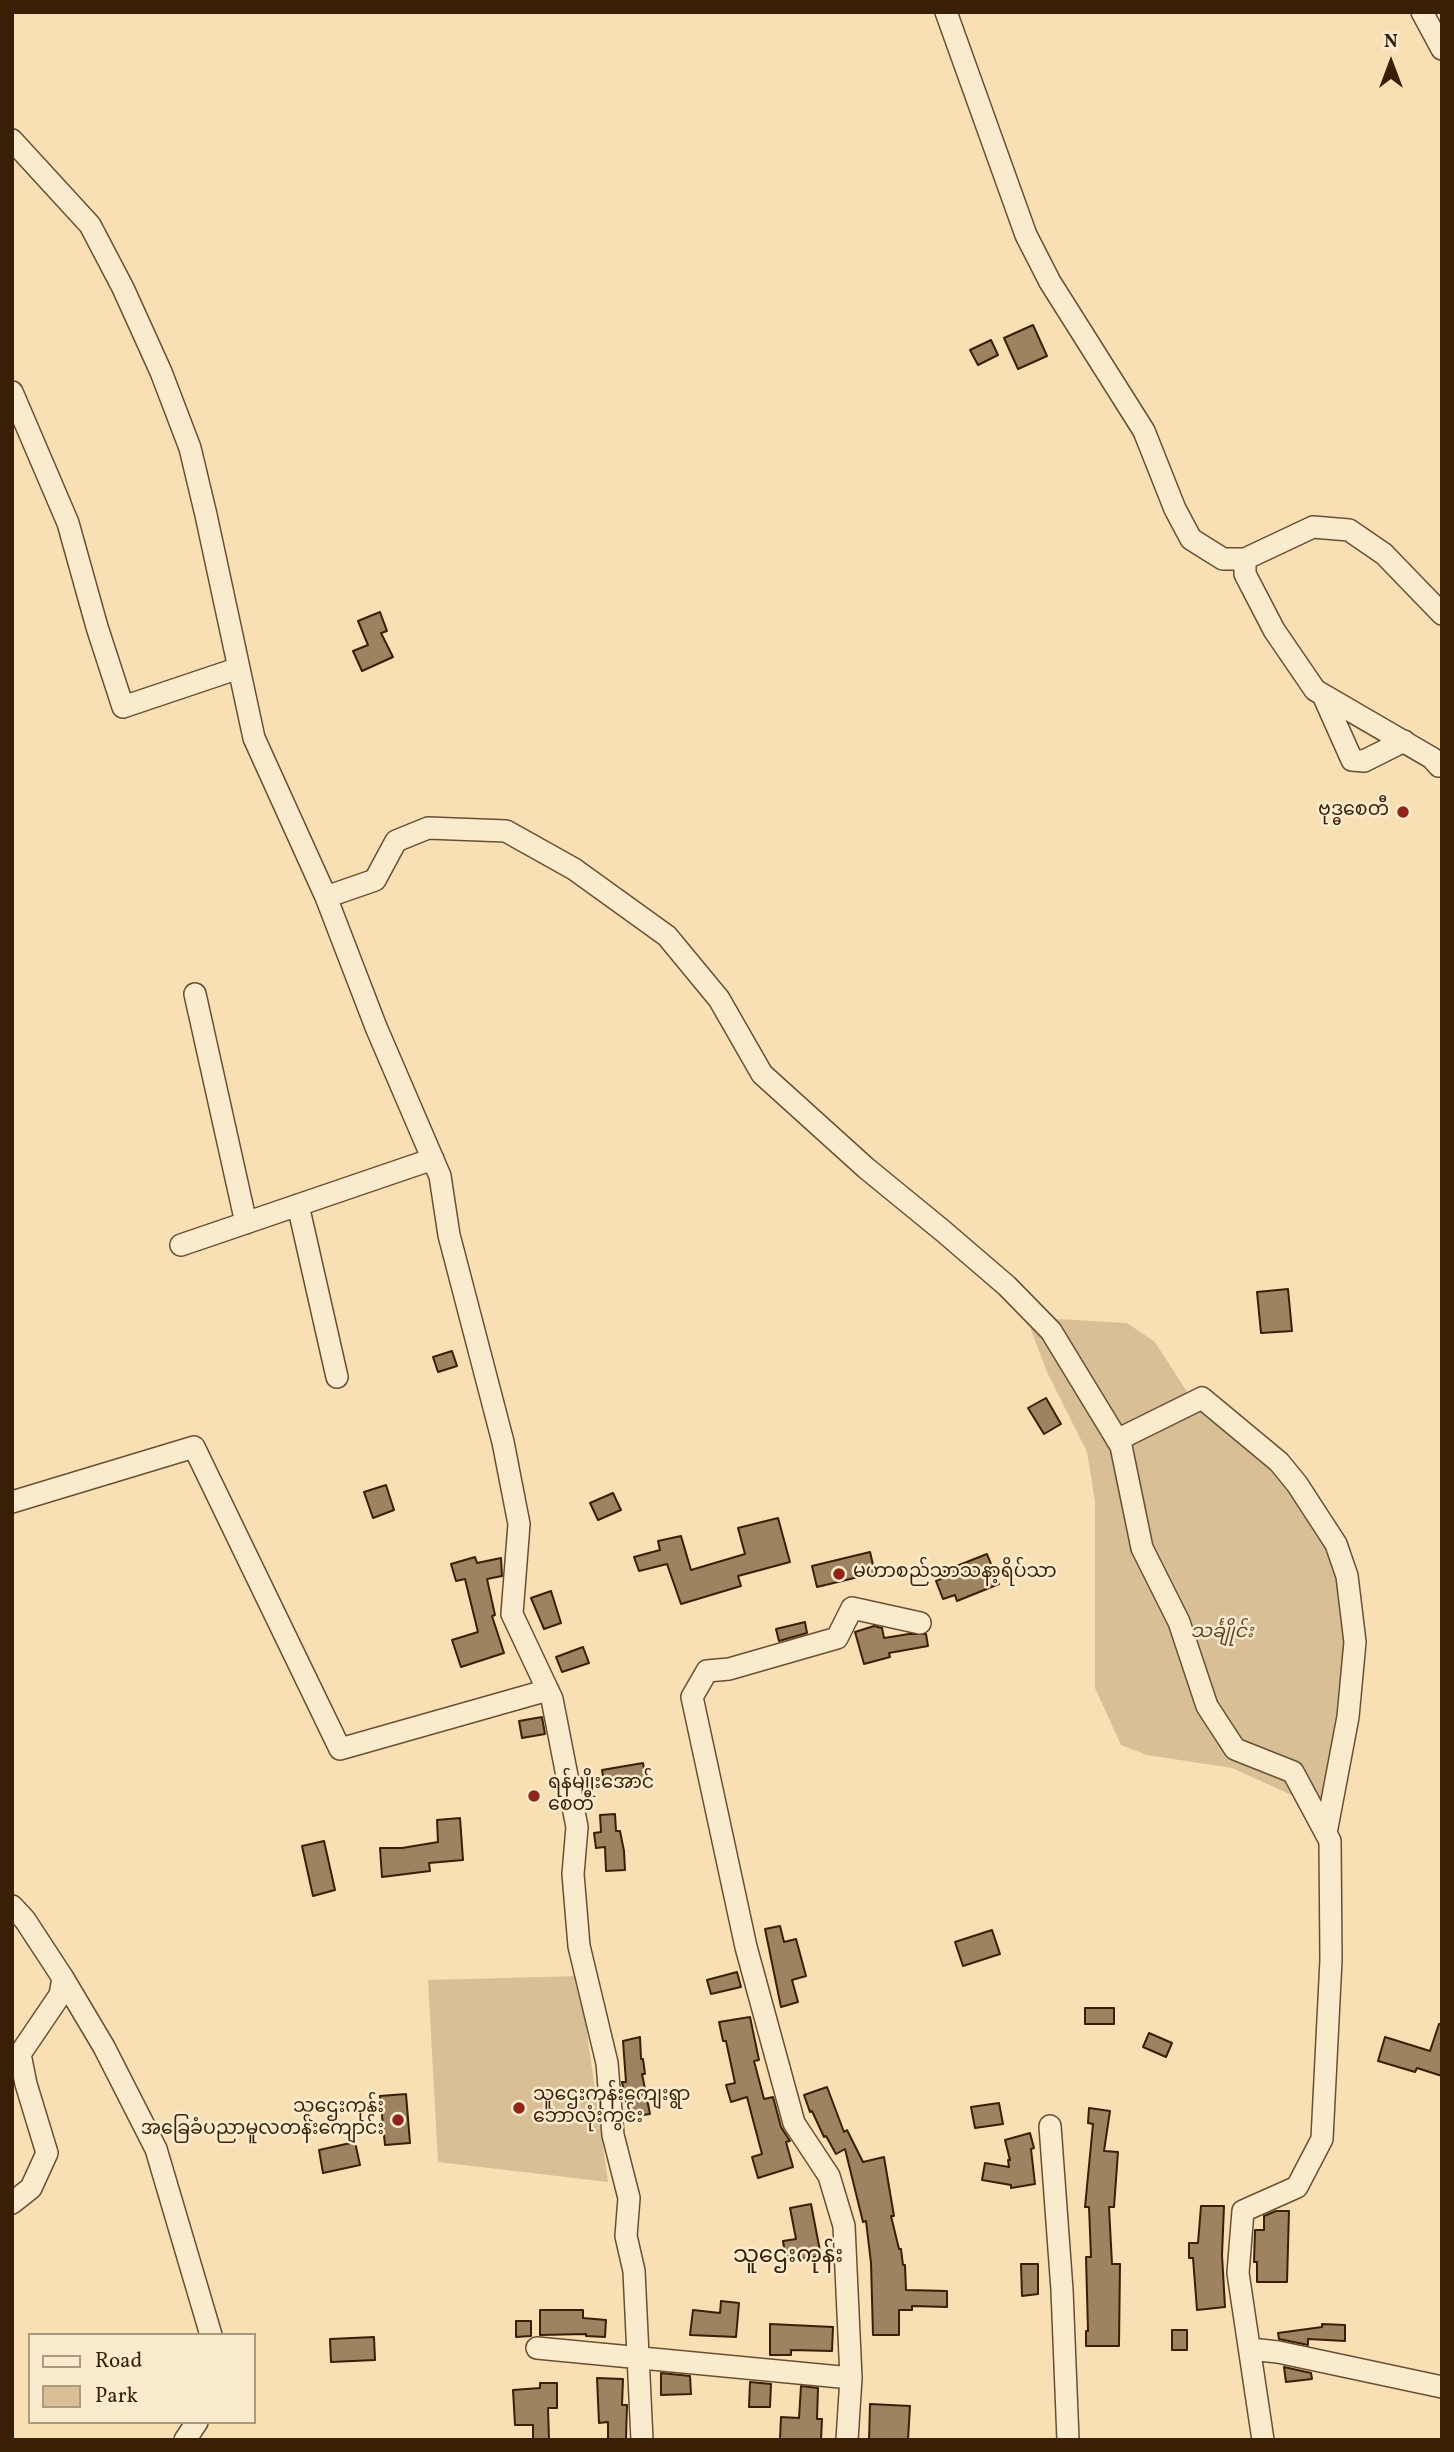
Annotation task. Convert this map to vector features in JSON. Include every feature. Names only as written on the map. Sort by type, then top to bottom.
[{"type":"street","points":[[946,12],[1026,234],[1050,282],[1144,431],[1175,509],[1191,539],[1223,559],[1245,559],[1313,527],[1349,530],[1384,554],[1442,614]]},
{"type":"street","points":[[1422,12],[1442,50]]},
{"type":"street","points":[[12,141],[90,225],[123,288],[161,372],[190,448],[254,738],[326,897],[376,1027],[440,1176],[449,1235],[503,1442],[519,1524],[512,1614],[552,1699],[577,1827],[573,1874],[579,1946],[607,2063],[613,2136],[629,2198],[626,2236],[634,2271],[642,2440]]},
{"type":"street","points":[[12,392],[68,523],[123,707],[240,668]]},
{"type":"street","points":[[1245,559],[1245,574],[1274,630],[1315,690],[1433,758],[1439,766]]},
{"type":"street","points":[[1323,695],[1352,760],[1364,761],[1404,741]]},
{"type":"street","points":[[326,897],[375,880],[396,841],[428,828],[506,831],[574,869],[667,936],[719,999],[762,1074],[866,1168],[1007,1286],[1051,1331],[1121,1446],[1142,1548],[1179,1622],[1207,1706],[1235,1749],[1293,1772],[1330,1841],[1331,1960],[1322,2139],[1297,2187],[1243,2211],[1238,2273],[1263,2440]]},
{"type":"street","points":[[195,994],[246,1223]]},
{"type":"street","points":[[181,1245],[433,1159]]},
{"type":"street","points":[[298,1205],[337,1377]]},
{"type":"street","points":[[1117,1440],[1202,1398],[1279,1462],[1297,1484],[1336,1544],[1347,1576],[1354,1642],[1348,1717],[1326,1833]]},
{"type":"street","points":[[12,1502],[194,1447],[340,1749],[548,1690]]},
{"type":"street","points":[[847,2440],[850,2378],[844,2226],[829,2176],[794,2123],[746,1947],[692,1697],[707,1671],[729,1669],[837,1638],[852,1608],[920,1623]]},
{"type":"street","points":[[12,1906],[25,1920],[64,1978],[104,2047],[156,2149],[210,2333]]},
{"type":"street","points":[[12,2203],[31,2188],[47,2154],[20,2054],[60,1995],[64,1978]]},
{"type":"street","points":[[1050,2126],[1062,2290],[1068,2440]]},
{"type":"street","points":[[537,2348],[850,2378]]},
{"type":"street","points":[[1250,2349],[1278,2352],[1442,2387]]},
{"type":"green space","name":"သင်္ချိုင်း","points":[[1026,1317],[1127,1323],[1155,1342],[1198,1409],[1276,1469],[1305,1509],[1339,1571],[1349,1633],[1328,1789],[1316,1806],[1232,1768],[1147,1755],[1121,1745],[1095,1688],[1095,1501],[1087,1452],[1047,1372]]},
{"type":"green space","points":[[579,1976],[608,2182],[438,2162],[428,1980]]},
{"type":"building","points":[[1033,325],[1047,356],[1018,369],[1004,338]]},
{"type":"building","points":[[991,340],[998,355],[978,365],[970,350]]},
{"type":"building","points":[[380,612],[387,631],[381,633],[393,657],[362,671],[353,651],[368,645],[358,621]]},
{"type":"building","points":[[1288,1289],[1292,1331],[1261,1333],[1257,1292]]},
{"type":"building","points":[[452,1351],[457,1366],[438,1372],[433,1357]]},
{"type":"building","points":[[1046,1398],[1061,1424],[1044,1434],[1028,1408]]},
{"type":"building","points":[[386,1485],[394,1510],[373,1518],[364,1492]]},
{"type":"building","points":[[613,1493],[621,1510],[598,1520],[590,1503]]},
{"type":"building","points":[[778,1518],[790,1562],[738,1576],[741,1586],[681,1604],[667,1564],[639,1571],[634,1557],[660,1550],[658,1541],[681,1536],[691,1570],[745,1554],[738,1528]]},
{"type":"building","points":[[870,1552],[875,1573],[817,1587],[812,1566]]},
{"type":"building","points":[[987,1554],[999,1584],[957,1601],[955,1595],[943,1599],[936,1581],[947,1576],[944,1571]]},
{"type":"building","points":[[475,1557],[477,1563],[501,1558],[502,1576],[487,1579],[495,1615],[492,1616],[504,1653],[461,1667],[452,1640],[478,1632],[465,1579],[456,1581],[451,1564]]},
{"type":"building","points":[[551,1591],[561,1623],[544,1629],[531,1598]]},
{"type":"building","points":[[805,1622],[807,1633],[779,1641],[776,1629]]},
{"type":"building","points":[[874,1626],[882,1628],[884,1638],[926,1634],[928,1646],[889,1653],[890,1657],[864,1664],[855,1632]]},
{"type":"building","points":[[583,1647],[589,1663],[562,1672],[556,1657]]},
{"type":"building","points":[[542,1717],[545,1734],[522,1738],[519,1721]]},
{"type":"building","points":[[643,1763],[646,1780],[605,1787],[602,1770]]},
{"type":"building","points":[[615,1814],[616,1831],[620,1831],[624,1851],[625,1870],[606,1871],[605,1847],[596,1848],[594,1833],[601,1832],[600,1815]]},
{"type":"building","points":[[460,1818],[463,1860],[429,1863],[430,1871],[382,1877],[380,1848],[402,1848],[438,1842],[437,1820]]},
{"type":"building","points":[[324,1841],[335,1890],[313,1896],[302,1846]]},
{"type":"building","points":[[780,1926],[784,1942],[796,1939],[806,1976],[792,1980],[798,2002],[781,2007],[765,1929]]},
{"type":"building","points":[[992,1930],[1000,1954],[963,1966],[955,1942]]},
{"type":"building","points":[[737,1972],[741,1987],[711,1994],[707,1980]]},
{"type":"building","points":[[1085,2008],[1114,2008],[1114,2024],[1085,2024]]},
{"type":"building","points":[[750,2017],[759,2060],[754,2061],[764,2099],[773,2097],[781,2127],[790,2141],[786,2142],[793,2167],[758,2178],[752,2157],[762,2154],[747,2097],[731,2102],[726,2085],[735,2083],[719,2022]]},
{"type":"building","points":[[1439,2024],[1442,2024],[1442,2076],[1417,2068],[1415,2072],[1378,2061],[1385,2037],[1430,2051]]},
{"type":"building","points":[[1149,2033],[1172,2043],[1166,2057],[1143,2047]]},
{"type":"building","points":[[640,2037],[645,2074],[642,2074],[650,2114],[629,2117],[622,2082],[626,2082],[623,2041]]},
{"type":"building","points":[[827,2087],[844,2132],[847,2130],[863,2162],[884,2157],[894,2216],[891,2216],[905,2265],[906,2290],[947,2291],[947,2307],[912,2306],[912,2310],[899,2310],[899,2335],[873,2335],[871,2263],[866,2221],[863,2222],[845,2149],[836,2154],[826,2136],[824,2137],[812,2111],[810,2112],[804,2095]]},
{"type":"building","points":[[406,2094],[410,2143],[385,2145],[380,2096]]},
{"type":"building","points":[[999,2103],[1003,2124],[975,2128],[971,2107]]},
{"type":"building","points":[[1089,2108],[1110,2111],[1104,2151],[1118,2152],[1114,2207],[1109,2207],[1112,2264],[1120,2264],[1119,2346],[1086,2346],[1086,2257],[1091,2257],[1089,2207],[1085,2207],[1093,2124],[1088,2123]]},
{"type":"building","points":[[1030,2133],[1034,2148],[1031,2149],[1035,2184],[1011,2188],[1011,2185],[982,2180],[985,2163],[1009,2167],[1005,2140]]},
{"type":"building","points":[[355,2142],[360,2165],[323,2173],[319,2150]]},
{"type":"building","points":[[811,2204],[821,2256],[786,2261],[783,2241],[796,2239],[790,2208]]},
{"type":"building","points":[[1201,2206],[1224,2206],[1222,2255],[1225,2307],[1197,2310],[1193,2258],[1189,2258],[1189,2243],[1198,2243]]},
{"type":"building","points":[[1276,2211],[1289,2211],[1287,2282],[1257,2282],[1257,2262],[1254,2262],[1255,2230],[1264,2230],[1264,2216]]},
{"type":"building","points":[[1021,2264],[1038,2264],[1038,2294],[1022,2296]]},
{"type":"building","points":[[721,2301],[739,2303],[736,2337],[690,2335],[693,2310],[720,2313]]},
{"type":"building","points":[[540,2310],[583,2310],[583,2318],[606,2320],[605,2337],[586,2334],[540,2335]]},
{"type":"building","points":[[516,2321],[531,2321],[531,2336],[516,2337]]},
{"type":"building","points":[[770,2324],[833,2327],[832,2351],[791,2350],[791,2355],[770,2355]]},
{"type":"building","points":[[1322,2324],[1345,2325],[1345,2341],[1308,2339],[1308,2345],[1279,2339],[1278,2333],[1322,2327]]},
{"type":"building","points":[[1172,2330],[1187,2330],[1187,2350],[1172,2350]]},
{"type":"building","points":[[374,2337],[375,2360],[331,2362],[330,2339]]},
{"type":"building","points":[[1284,2367],[1311,2373],[1312,2379],[1286,2382]]},
{"type":"building","points":[[661,2373],[690,2376],[691,2394],[661,2395]]},
{"type":"building","points":[[597,2378],[623,2379],[622,2405],[627,2405],[626,2440],[608,2440],[608,2422],[599,2423]]},
{"type":"building","points":[[750,2382],[771,2384],[770,2407],[749,2407]]},
{"type":"building","points":[[540,2383],[557,2383],[557,2408],[548,2408],[549,2440],[533,2440],[533,2425],[515,2425],[513,2390],[540,2388]]},
{"type":"building","points":[[801,2386],[818,2388],[817,2419],[822,2419],[821,2440],[780,2439],[781,2417],[799,2418]]},
{"type":"building","points":[[870,2404],[910,2406],[908,2440],[869,2440]]},
{"type":"place","name":"ဗုဒ္ဓစေတီ","points":[[1403,812]]},
{"type":"place","name":"မဟာစည်သာသနာ့ရိပ်သာ","points":[[839,1574]]},
{"type":"place","name":"ရန်မျိုးအောင် စေတီ","points":[[534,1796]]},
{"type":"place","name":"သူဌေးကုန်းကျေးရွာ ဘောလုံးကွင်း","points":[[519,2108]]},
{"type":"place","name":"သူဌေးကုန်း အခြေခံပညာမူလတန်းကျောင်း","points":[[398,2120]]},
{"type":"district","name":"သူဌေးကုန်း","points":[[788,2258]]}]
